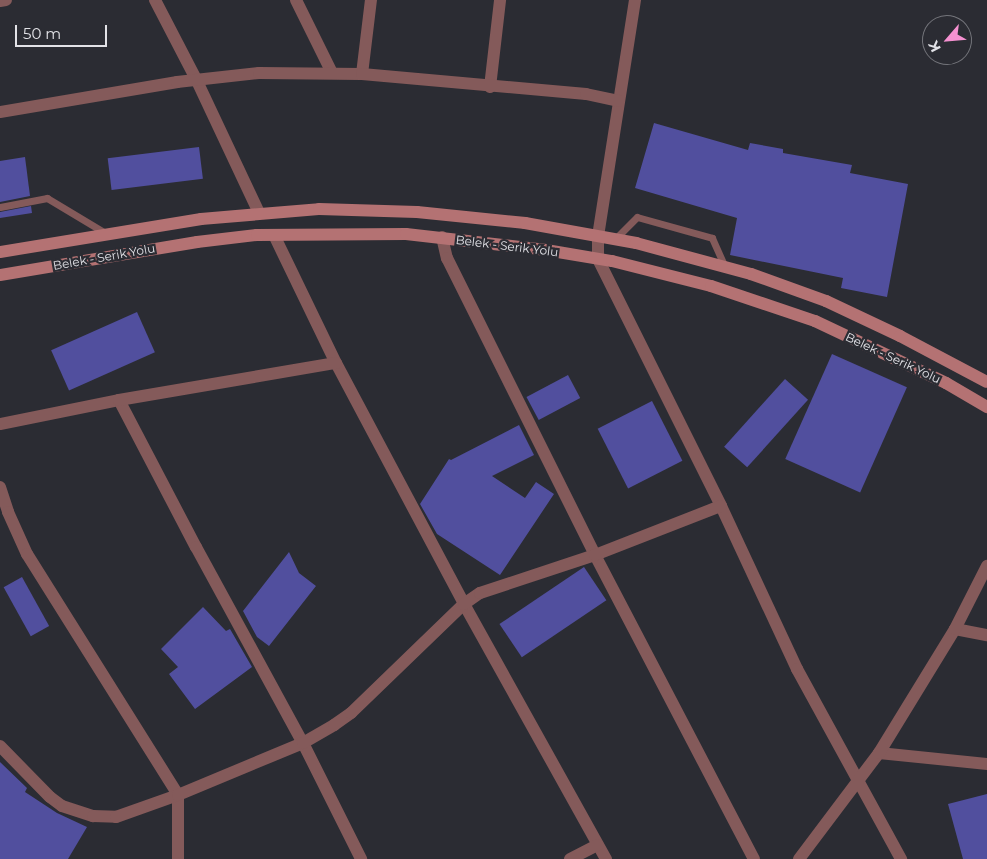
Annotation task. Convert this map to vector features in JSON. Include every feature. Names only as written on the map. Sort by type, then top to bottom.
[{"type":"main road","name":"Belek - Serik Yolu","points":[[0,252],[201,219],[319,209],[417,212],[525,223],[615,239],[725,267],[826,301],[900,336],[987,382]]},
{"type":"main road","name":"Belek - Serik Yolu","points":[[0,275],[198,242],[274,235],[406,234],[546,250],[598,259],[711,286],[815,321],[946,383],[987,407]]},
{"type":"street","points":[[0,1],[6,0]]},
{"type":"street","points":[[155,0],[197,81],[259,213]]},
{"type":"street","points":[[296,0],[332,73]]},
{"type":"street","points":[[362,74],[371,0]]},
{"type":"street","points":[[490,87],[500,0]]},
{"type":"street","points":[[635,0],[598,236],[598,259],[721,506],[797,669],[901,859]]},
{"type":"street","points":[[0,112],[177,82],[259,73],[362,74],[490,87],[586,94],[618,101]]},
{"type":"street","points":[[274,235],[336,364],[464,604],[606,859]]},
{"type":"street","points":[[442,237],[446,258],[595,555],[754,859]]},
{"type":"street","points":[[0,424],[119,400],[336,364]]},
{"type":"street","points":[[119,400],[196,547],[303,743],[361,859]]},
{"type":"street","points":[[0,487],[8,512],[28,554],[178,796],[178,859]]},
{"type":"street","points":[[0,746],[50,797],[79,813],[116,817],[178,796],[303,743],[351,713],[464,604],[489,588],[595,555],[721,506]]},
{"type":"street","points":[[800,859],[879,753],[955,629],[987,566]]},
{"type":"street","points":[[955,629],[987,635]]},
{"type":"street","points":[[879,753],[987,764]]},
{"type":"street","points":[[570,859],[598,845]]},
{"type":"lane","points":[[0,207],[47,198],[108,234]]},
{"type":"lane","points":[[615,239],[637,217],[712,238],[725,267]]},
{"type":"building","points":[[654,123],[748,150],[750,143],[783,149],[783,153],[852,165],[850,173],[908,184],[887,297],[841,288],[843,278],[730,255],[737,218],[635,188]]},
{"type":"building","points":[[199,147],[203,179],[112,190],[108,158]]},
{"type":"building","points":[[25,157],[30,196],[0,202],[0,161]]},
{"type":"building","points":[[31,206],[32,213],[0,218],[0,212]]},
{"type":"building","points":[[137,312],[155,352],[69,390],[51,350]]},
{"type":"building","points":[[832,354],[907,387],[860,492],[785,459]]},
{"type":"building","points":[[568,375],[580,398],[539,420],[527,397]]},
{"type":"building","points":[[785,379],[808,400],[747,467],[724,447]]},
{"type":"building","points":[[652,401],[682,461],[628,488],[598,429]]},
{"type":"building","points":[[519,425],[534,455],[492,476],[525,498],[536,482],[554,494],[500,575],[437,534],[420,504],[449,459],[451,460]]},
{"type":"building","points":[[289,552],[299,573],[316,586],[269,646],[257,637],[243,611]]},
{"type":"building","points":[[584,567],[606,600],[522,657],[499,624]]},
{"type":"building","points":[[22,577],[49,626],[31,636],[4,587]]},
{"type":"building","points":[[203,607],[226,631],[230,629],[252,667],[195,709],[169,674],[178,667],[161,649]]},
{"type":"building","points":[[0,762],[27,788],[25,792],[57,813],[87,827],[68,859],[0,859]]},
{"type":"building","points":[[987,794],[987,859],[963,859],[948,804]]}]
